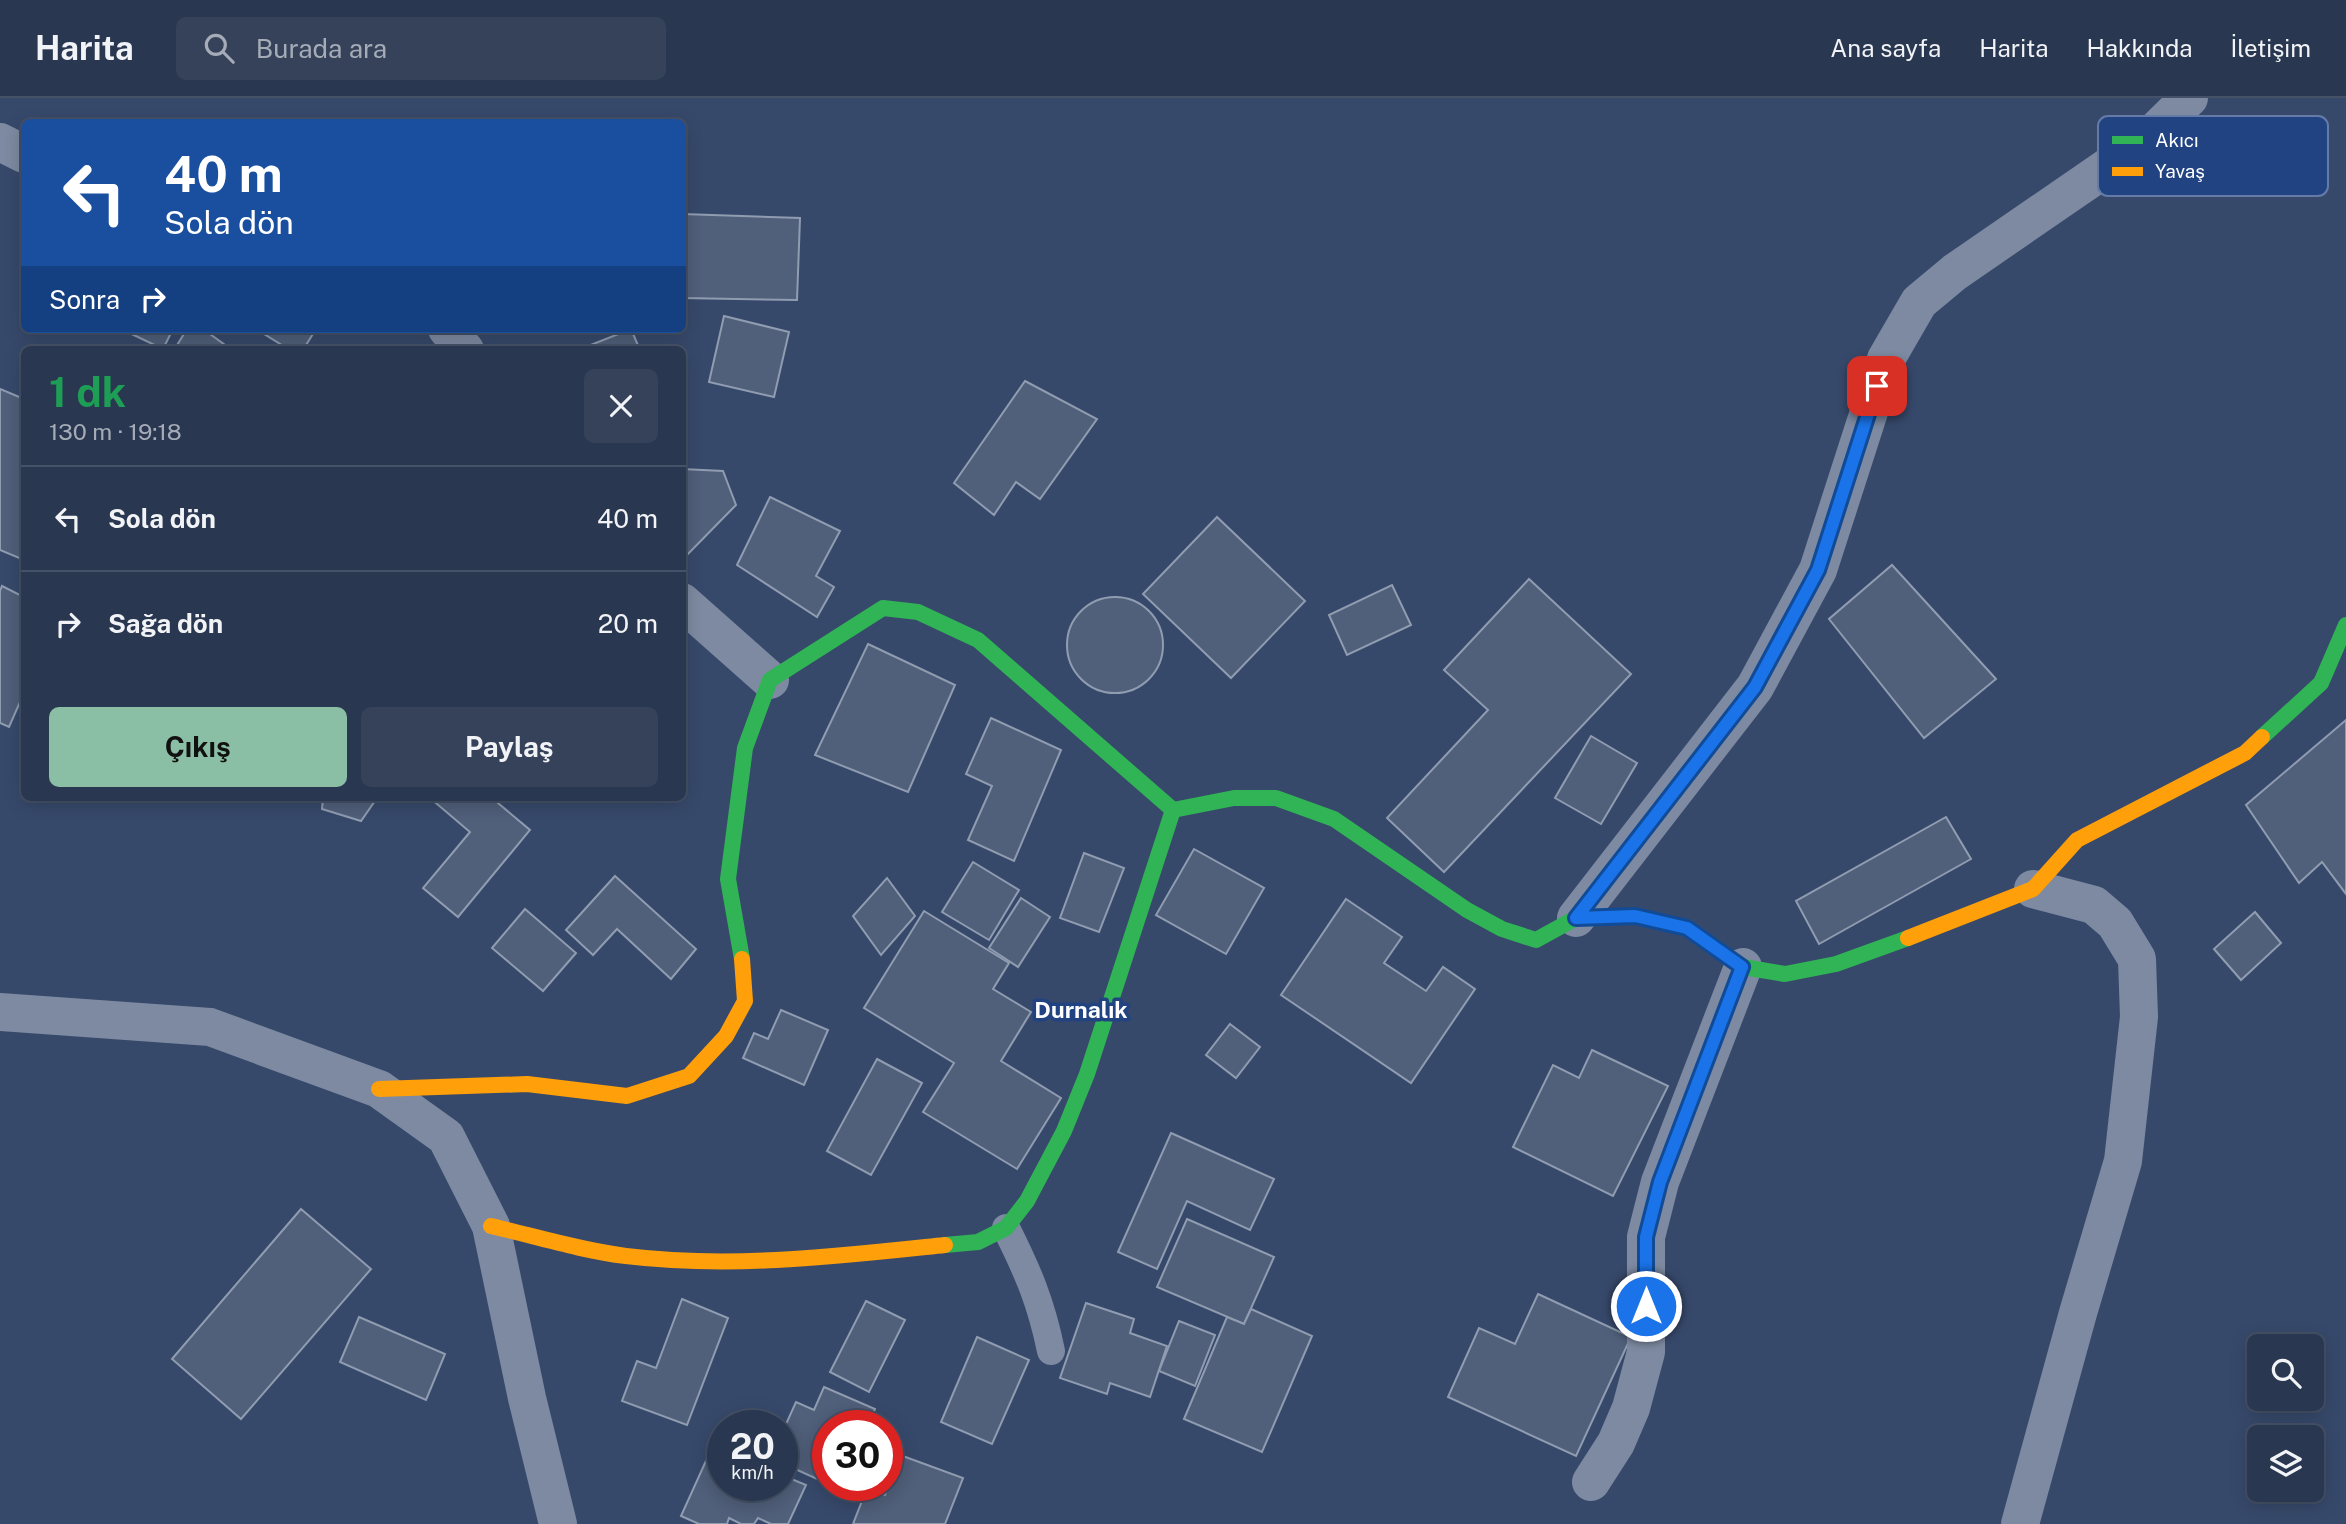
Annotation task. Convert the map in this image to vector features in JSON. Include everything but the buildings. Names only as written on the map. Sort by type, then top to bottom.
[{"type":"street","points":[[2171,116],[2189,98]]},
{"type":"street","points":[[0,142],[21,152]]},
{"type":"street","points":[[1174,810],[1234,798],[1276,798],[1334,819],[1467,910],[1502,929],[1536,940],[1576,918],[1755,687],[1818,570],[1886,359],[1919,302],[1955,272],[2098,174]]},
{"type":"street","points":[[686,606],[770,680]]},
{"type":"street","points":[[379,1089],[527,1084],[627,1096],[689,1076],[726,1036],[745,1001],[743,964],[728,879],[745,748],[770,680],[883,608],[918,612],[978,640],[1174,810]]},
{"type":"street","points":[[1576,918],[1635,916],[1687,928],[1742,967],[1785,974],[1836,964],[2033,889],[2077,840],[2245,753],[2321,683],[2346,625]]},
{"type":"street","points":[[491,1226],[625,1256],[719,1262],[844,1256],[978,1242],[1006,1228],[1027,1201],[1064,1131],[1087,1074],[1174,810]]},
{"type":"street","points":[[2020,1524],[2123,1160],[2139,1017],[2137,960],[2115,923],[2094,905],[2033,889]]},
{"type":"street","points":[[1591,1482],[1616,1443],[1631,1408],[1646,1352],[1646,1237],[1660,1182],[1742,967]]},
{"type":"street","points":[[0,1012],[210,1027],[379,1089],[446,1138],[491,1226],[527,1398],[558,1524]]},
{"type":"lane","points":[[1006,1228],[1033,1282],[1044,1313],[1051,1351]]},
{"type":"traffic: fast","points":[[742,959],[728,879],[745,748],[770,680],[883,608],[918,612],[978,640],[1173,810]]},
{"type":"traffic: fast","points":[[2262,737],[2321,683],[2346,625]]},
{"type":"traffic: fast","points":[[1173,810],[1234,798],[1276,798],[1334,819],[1467,910],[1502,929],[1536,940],[1576,918],[1635,916],[1687,928],[1743,967],[1785,974],[1836,964],[1908,938]]},
{"type":"traffic: fast","points":[[945,1245],[978,1242],[1006,1228],[1027,1201],[1064,1131],[1087,1074],[1173,810]]},
{"type":"traffic: slow","points":[[1908,938],[2033,889],[2077,840],[2245,753],[2262,737]]},
{"type":"traffic: slow","points":[[379,1089],[527,1084],[627,1096],[689,1076],[726,1036],[745,1001],[742,959]]},
{"type":"traffic: slow","points":[[491,1226],[593,1251],[666,1260],[786,1260],[945,1245]]},
{"type":"district","name":"Durnalık","points":[[1081,1009]]},
{"type":"route","points":[[1646,1306],[1646,1237],[1660,1182],[1742,967],[1687,928],[1635,916],[1576,918],[1755,687],[1818,570],[1877,386]]}]
